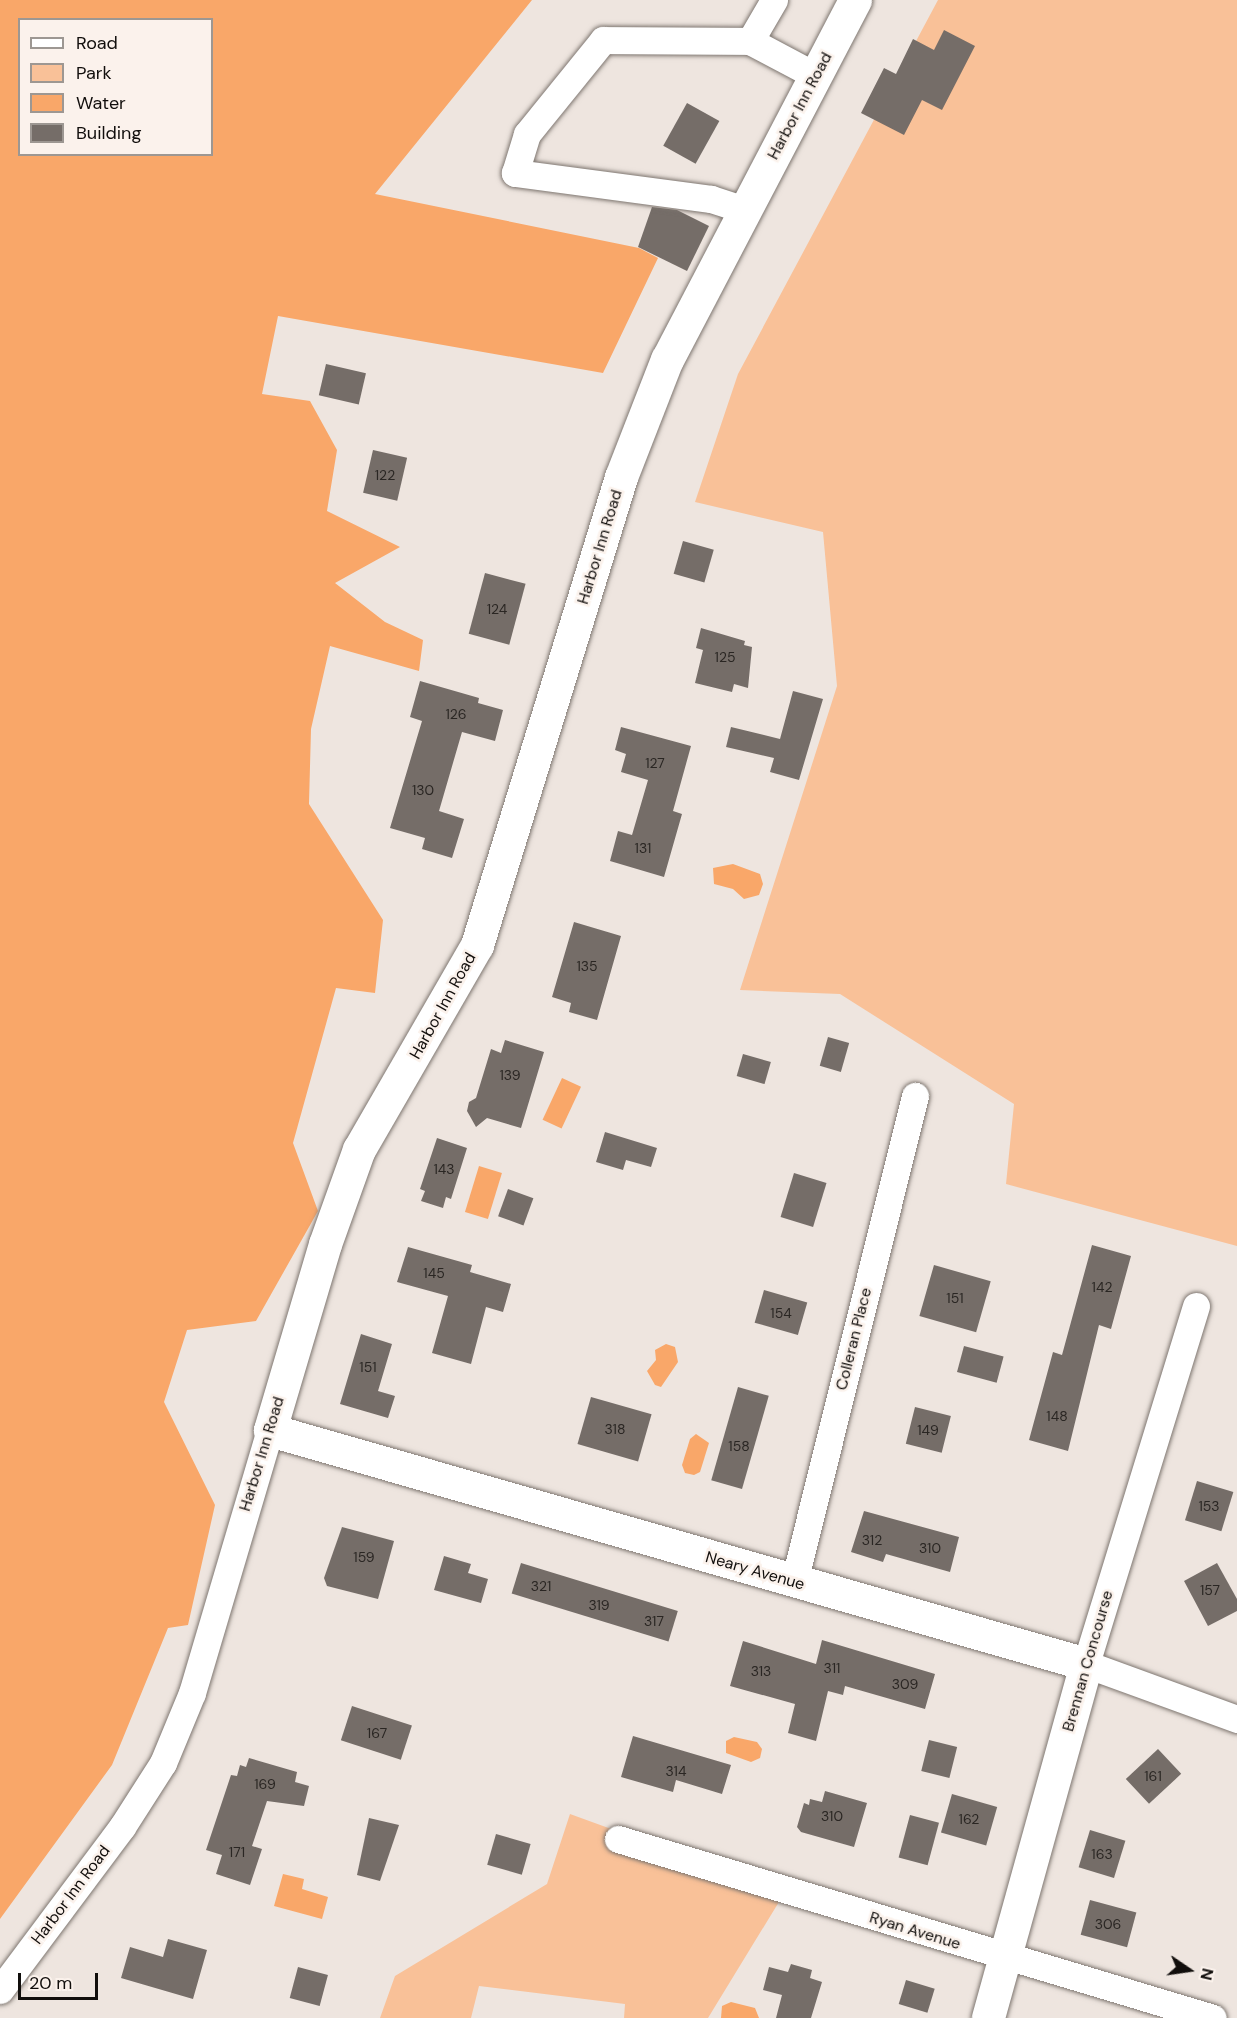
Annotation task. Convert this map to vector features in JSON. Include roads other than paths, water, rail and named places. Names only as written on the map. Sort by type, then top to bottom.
[{"type":"main road","name":"Harbor Inn Road","points":[[270,1430],[325,1244],[359,1149],[477,945],[621,477],[666,359],[855,0]]},
{"type":"main road","name":"Neary Avenue","points":[[270,1430],[1086,1665]]},
{"type":"main road","name":"Brennan Concourse","points":[[988,2018],[1086,1665]]},
{"type":"street","points":[[750,41],[774,0]]},
{"type":"street","points":[[745,210],[711,199],[515,173],[527,134],[603,40],[750,41],[816,76]]},
{"type":"street","name":"Colleran Place","points":[[794,1582],[915,1096]]},
{"type":"street","name":"Brennan Concourse","points":[[1086,1665],[1196,1306]]},
{"type":"street","name":"Harbor Inn Road","points":[[0,1990],[122,1827],[163,1763],[192,1693],[270,1430]]},
{"type":"street","name":"Neary Avenue","points":[[1086,1665],[1237,1719]]},
{"type":"street","name":"Ryan Avenue","points":[[618,1839],[1005,1959],[1213,2018]]},
{"type":"water","points":[[0,0],[532,0],[375,194],[639,248],[658,258],[603,373],[278,316],[262,394],[310,401],[337,450],[327,511],[400,547],[335,583],[385,622],[423,640],[419,671],[330,646],[311,729],[309,804],[383,920],[375,993],[336,988],[293,1143],[318,1211],[256,1321],[187,1330],[164,1402],[215,1505],[188,1625],[168,1628],[112,1765],[0,1919]]},
{"type":"water","points":[[733,864],[760,874],[763,884],[759,895],[744,899],[733,889],[714,884],[713,868]]},
{"type":"water","points":[[562,1078],[581,1087],[562,1129],[543,1120]]},
{"type":"water","points":[[479,1166],[502,1173],[488,1219],[465,1212]]},
{"type":"water","points":[[666,1344],[675,1347],[678,1362],[661,1387],[655,1385],[647,1371],[656,1360],[655,1350]]},
{"type":"water","points":[[696,1434],[709,1443],[700,1472],[694,1475],[685,1473],[682,1465],[690,1439]]},
{"type":"water","points":[[734,1737],[757,1742],[762,1749],[760,1758],[751,1762],[726,1753],[726,1741]]},
{"type":"water","points":[[283,1874],[304,1879],[302,1889],[328,1897],[322,1919],[274,1906]]},
{"type":"water","points":[[731,2002],[755,2008],[759,2018],[721,2018],[722,2006]]}]
